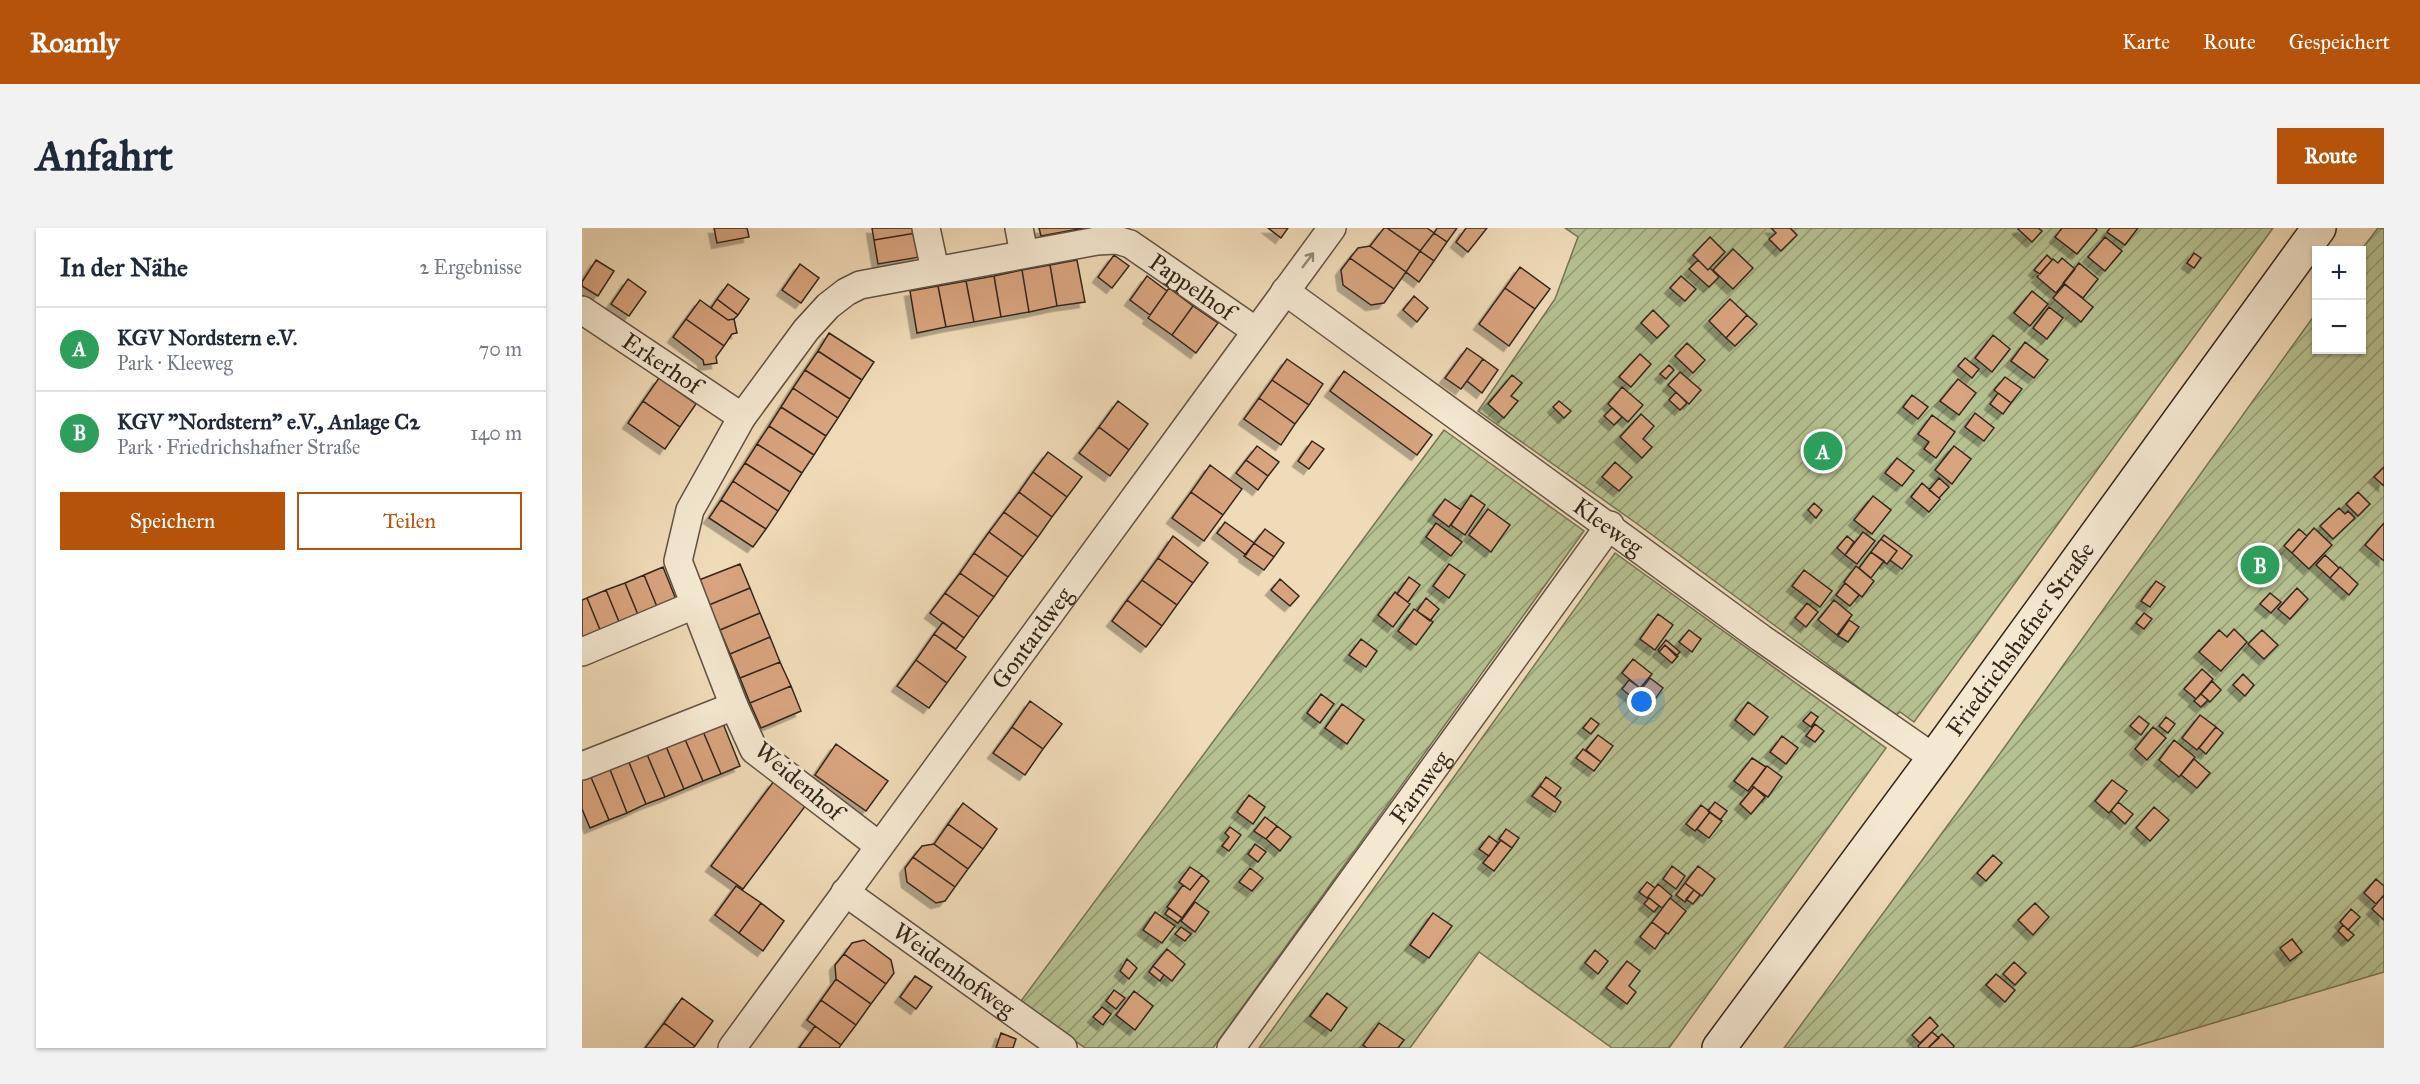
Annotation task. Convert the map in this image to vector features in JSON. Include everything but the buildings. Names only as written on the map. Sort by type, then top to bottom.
[{"type":"main road","name":"Friedrichshafner Straße","points":[[1719,1048],[1934,758],[2319,228]]},
{"type":"street","points":[[926,228],[934,270]]},
{"type":"street","name":"Gontardweg","points":[[732,1048],[878,845],[1332,228]]},
{"type":"street","name":"Pappelhof","points":[[742,417],[806,330],[828,306],[846,292],[860,285],[934,270],[1021,241],[1117,240],[1130,244],[1256,331]]},
{"type":"street","name":"Kleeweg","points":[[1285,291],[1610,525],[1761,638],[1934,758]]},
{"type":"street","name":"Erkerhof","points":[[582,310],[742,417]]},
{"type":"street","name":"Weidenhof","points":[[742,417],[690,510],[678,561],[734,706],[754,750],[878,845]]},
{"type":"street","name":"Farnweg","points":[[1231,1048],[1610,525]]},
{"type":"street","points":[[582,652],[694,605]]},
{"type":"street","points":[[582,766],[734,706]]},
{"type":"street","name":"Weidenhofweg","points":[[845,891],[1063,1048]]},
{"type":"green space","points":[[1565,228],[2273,228],[1914,722],[1900,712],[1896,715],[1636,523],[1478,411],[1555,299],[1578,237]]},
{"type":"green space","points":[[2378,228],[2384,228],[2384,972],[2130,1048],[1784,1048],[1981,780],[2312,319],[2312,354],[2366,354],[2366,246],[2364,246]]},
{"type":"green space","points":[[1444,430],[1584,531],[1213,1048],[1085,1048],[1021,1001]]},
{"type":"green space","points":[[1615,553],[1886,748],[1669,1048],[1612,1048],[1479,952],[1410,1048],[1259,1048]]},
{"type":"place","name":"KGV Nordstern e.V.","points":[[1823,451]]},
{"type":"place","name":"KGV \"Nordstern\" e.V., Anlage C2","points":[[2260,565]]}]
